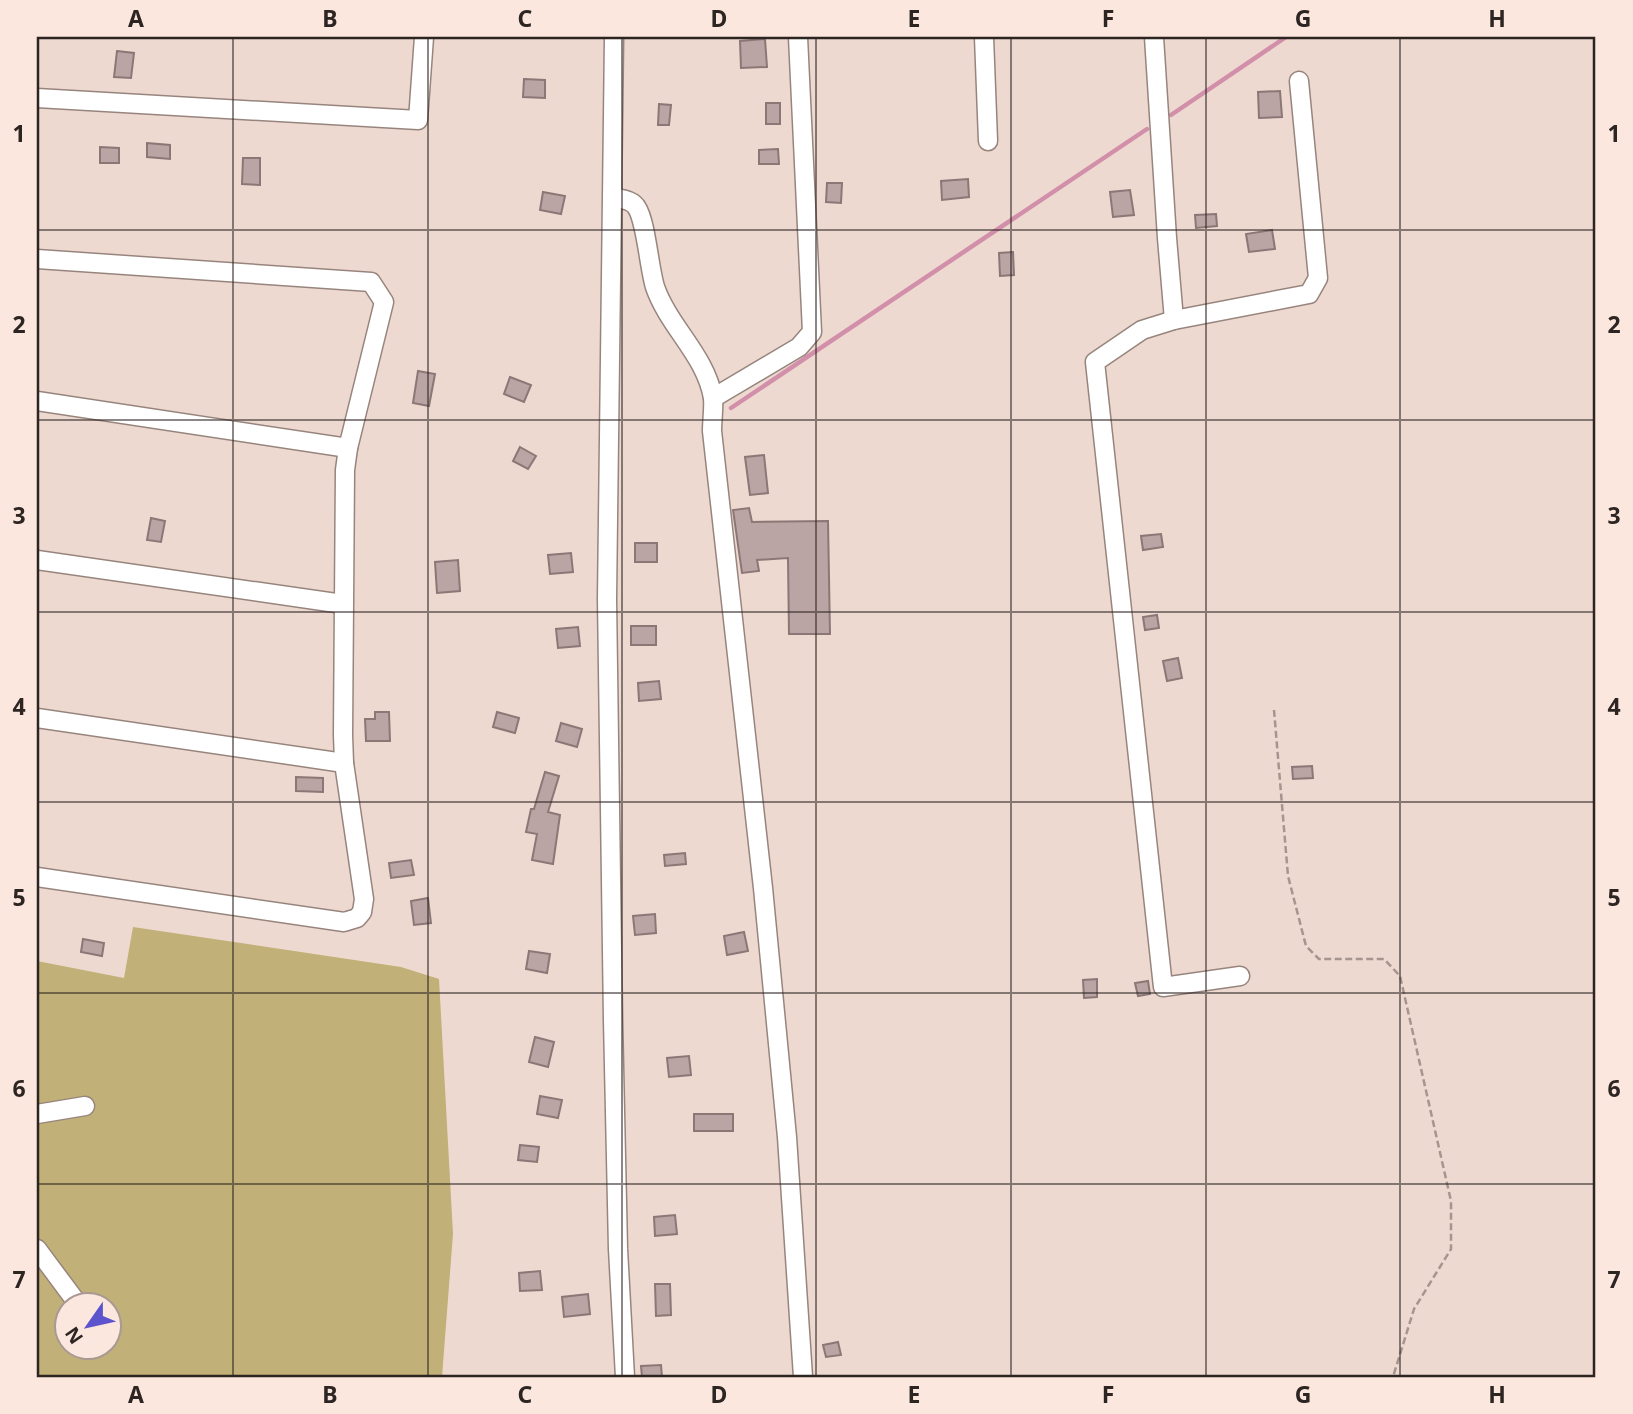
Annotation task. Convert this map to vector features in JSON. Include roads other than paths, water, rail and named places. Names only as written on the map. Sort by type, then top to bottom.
[{"type":"street","points":[[37,99],[418,120],[424,37]]},
{"type":"street","points":[[614,37],[607,599],[608,807],[618,1248],[625,1377]]},
{"type":"street","points":[[713,398],[799,347],[812,332],[798,37]]},
{"type":"street","points":[[984,37],[988,141]]},
{"type":"street","points":[[1154,37],[1174,320]]},
{"type":"street","points":[[1240,976],[1163,986],[1095,362],[1142,330],[1174,320],[1309,294],[1318,278],[1300,82]]},
{"type":"street","points":[[613,197],[637,206],[655,286],[664,309],[699,361],[713,398],[712,431],[788,1137],[803,1377]]},
{"type":"street","points":[[37,259],[371,282],[384,302],[345,470],[344,763],[364,898],[362,912],[357,918],[344,922],[37,877]]},
{"type":"street","points":[[37,401],[348,448]]},
{"type":"street","points":[[37,560],[343,604]]},
{"type":"street","points":[[37,718],[344,763]]},
{"type":"street","points":[[37,1114],[85,1106]]},
{"type":"street","points":[[37,1249],[69,1292]]},
{"type":"waterway","points":[[1171,115],[1286,37]]},
{"type":"waterway","points":[[731,408],[1147,129]]}]
